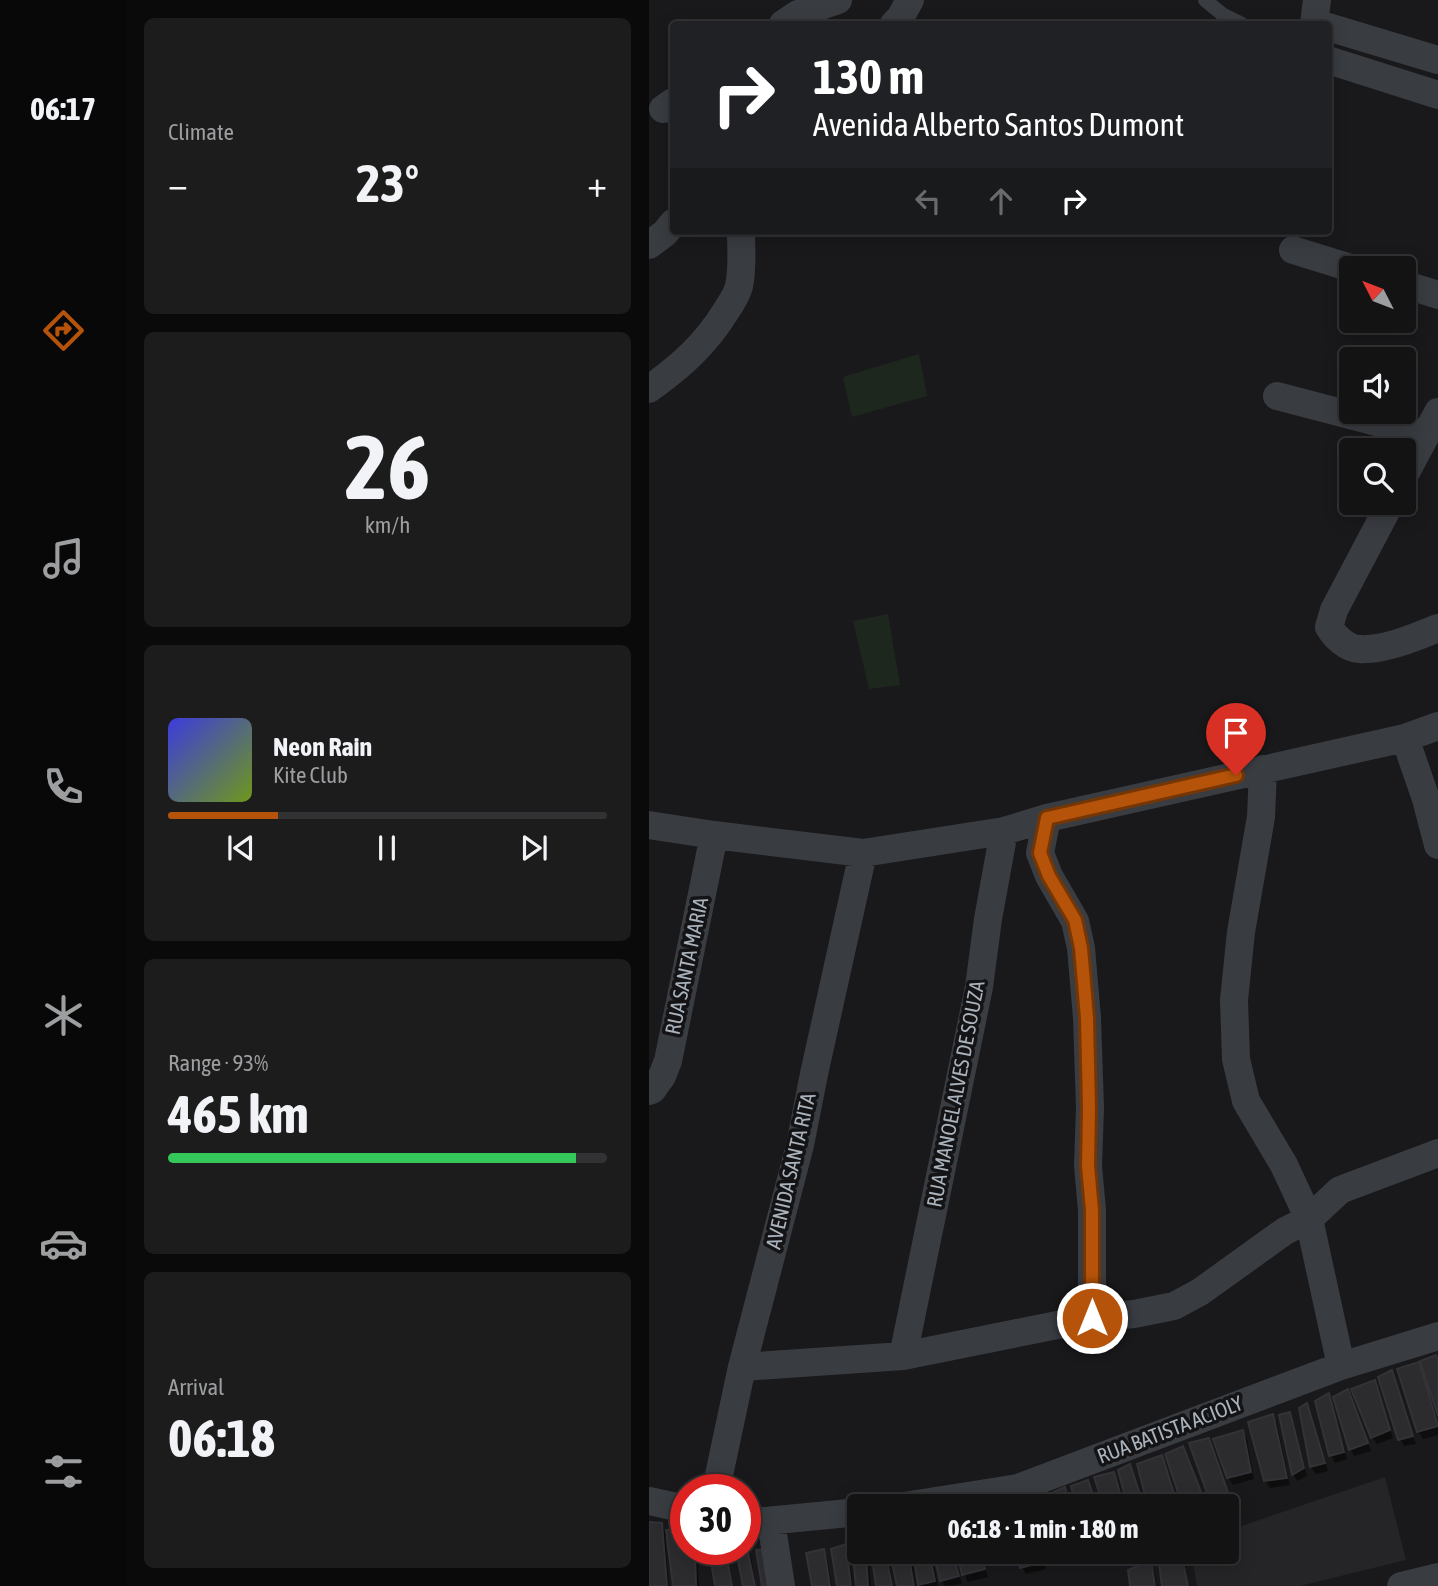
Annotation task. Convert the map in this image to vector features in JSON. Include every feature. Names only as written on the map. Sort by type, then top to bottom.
[{"type":"street","points":[[788,21],[798,14],[838,0]]},
{"type":"street","points":[[897,21],[910,0]]},
{"type":"street","points":[[1332,26],[1438,60]]},
{"type":"street","points":[[1332,61],[1438,95]]},
{"type":"street","points":[[649,245],[670,226]]},
{"type":"street","points":[[649,389],[689,359],[733,300],[738,288],[741,266],[741,235]]},
{"type":"street","points":[[1293,250],[1339,264]]},
{"type":"street","points":[[1416,288],[1438,295]]},
{"type":"street","points":[[1277,396],[1432,424],[1416,454]]},
{"type":"street","points":[[1383,515],[1334,610],[1329,627],[1334,635],[1357,649],[1386,646],[1438,628]]},
{"type":"street","points":[[649,825],[863,853],[1004,831],[1047,818],[1405,738],[1438,726]]},
{"type":"street","points":[[1405,738],[1427,799],[1438,845]]},
{"type":"street","points":[[1263,769],[1261,817],[1241,932],[1234,1000],[1236,1059],[1246,1101],[1284,1165],[1309,1219],[1341,1366]]},
{"type":"street","points":[[1047,818],[1040,853],[1049,876],[1075,920],[1081,948],[1089,1082],[1092,1318]]},
{"type":"street","name":"RUA MANOEL ALVES DE SOUZA","points":[[903,1356],[979,987],[1004,831]]},
{"type":"street","name":"RUA SANTA MARIA","points":[[649,1091],[662,1076],[668,1061],[714,835]]},
{"type":"street","name":"AVENIDA SANTA RITA","points":[[719,1474],[742,1367],[800,1145],[813,1074],[863,853]]},
{"type":"street","points":[[742,1367],[903,1356],[1092,1318],[1134,1314],[1174,1306],[1200,1292],[1285,1231],[1309,1219],[1340,1190],[1438,1153]]},
{"type":"street","name":"RUA BATISTA ACIOLY","points":[[980,1494],[1018,1488],[1341,1366],[1438,1336]]},
{"type":"street","points":[[649,1501],[670,1506]]},
{"type":"street","points":[[761,1522],[847,1514]]},
{"type":"street","points":[[761,1530],[781,1586]]},
{"type":"street","points":[[1401,1586],[1438,1577]]},
{"type":"lane","points":[[1205,0],[1236,21]]},
{"type":"shaded area","points":[[919,354],[927,396],[852,417],[843,377]]},
{"type":"shaded area","points":[[888,614],[900,685],[869,689],[853,621]]},
{"type":"shaded area","points":[[1385,1477],[1406,1560],[1300,1586],[1197,1586],[1193,1564],[1239,1564],[1239,1527]]},
{"type":"building","points":[[1436,1355],[1438,1360],[1438,1416],[1420,1361]]},
{"type":"building","points":[[1419,1362],[1438,1426],[1417,1432],[1397,1369]]},
{"type":"building","points":[[1392,1370],[1413,1436],[1398,1440],[1378,1377]]},
{"type":"building","points":[[1375,1380],[1390,1430],[1371,1438],[1351,1389]]},
{"type":"building","points":[[1348,1389],[1368,1443],[1349,1450],[1333,1397]]},
{"type":"building","points":[[1329,1393],[1344,1452],[1329,1456],[1315,1401]]},
{"type":"building","points":[[1307,1403],[1325,1463],[1310,1467],[1299,1408]]},
{"type":"building","points":[[1290,1412],[1304,1468],[1292,1475],[1279,1415]]},
{"type":"building","points":[[1273,1414],[1287,1478],[1264,1481],[1248,1422]]},
{"type":"building","points":[[1243,1430],[1251,1472],[1227,1478],[1213,1439]]},
{"type":"building","points":[[1209,1438],[1229,1494],[1207,1494],[1189,1443]]},
{"type":"building","points":[[1183,1446],[1202,1494],[1179,1494],[1165,1454]]},
{"type":"building","points":[[1162,1455],[1174,1494],[1145,1494],[1137,1464]]},
{"type":"building","points":[[1130,1464],[1140,1494],[1124,1494],[1118,1470]]},
{"type":"building","points":[[1114,1472],[1120,1494],[1100,1494],[1094,1477]]},
{"type":"building","points":[[1088,1480],[1093,1494],[1073,1494],[1071,1486]]},
{"type":"building","points":[[1065,1487],[1067,1494],[1049,1494]]},
{"type":"building","points":[[649,1522],[662,1523],[667,1586],[649,1586]]},
{"type":"building","points":[[670,1529],[670,1562],[666,1530]]},
{"type":"building","points":[[846,1544],[851,1586],[837,1586],[831,1549]]},
{"type":"building","points":[[770,1549],[774,1586],[762,1586],[758,1565],[761,1565],[761,1550]]},
{"type":"building","points":[[824,1549],[830,1586],[812,1586],[806,1553]]},
{"type":"building","points":[[854,1564],[867,1564],[868,1586],[856,1586]]},
{"type":"building","points":[[873,1564],[887,1564],[892,1586],[876,1586]]},
{"type":"building","points":[[892,1564],[910,1564],[914,1586],[897,1586]]},
{"type":"building","points":[[915,1564],[931,1564],[935,1581],[918,1585]]},
{"type":"building","points":[[936,1564],[956,1564],[959,1576],[940,1581]]},
{"type":"building","points":[[960,1564],[984,1564],[985,1569],[962,1575]]},
{"type":"building","points":[[1019,1564],[1035,1564],[1020,1568]]},
{"type":"building","points":[[1151,1564],[1155,1586],[1130,1586],[1128,1570]]},
{"type":"building","points":[[1159,1564],[1183,1564],[1188,1586],[1162,1586]]},
{"type":"building","points":[[670,1565],[695,1565],[696,1586],[673,1586]]},
{"type":"building","points":[[712,1565],[728,1565],[732,1586],[715,1586]]},
{"type":"building","points":[[739,1565],[751,1565],[755,1586],[743,1586]]},
{"type":"route","points":[[1092,1318],[1087,1018],[1081,948],[1075,920],[1049,876],[1040,853],[1047,818],[1236,775]]}]
